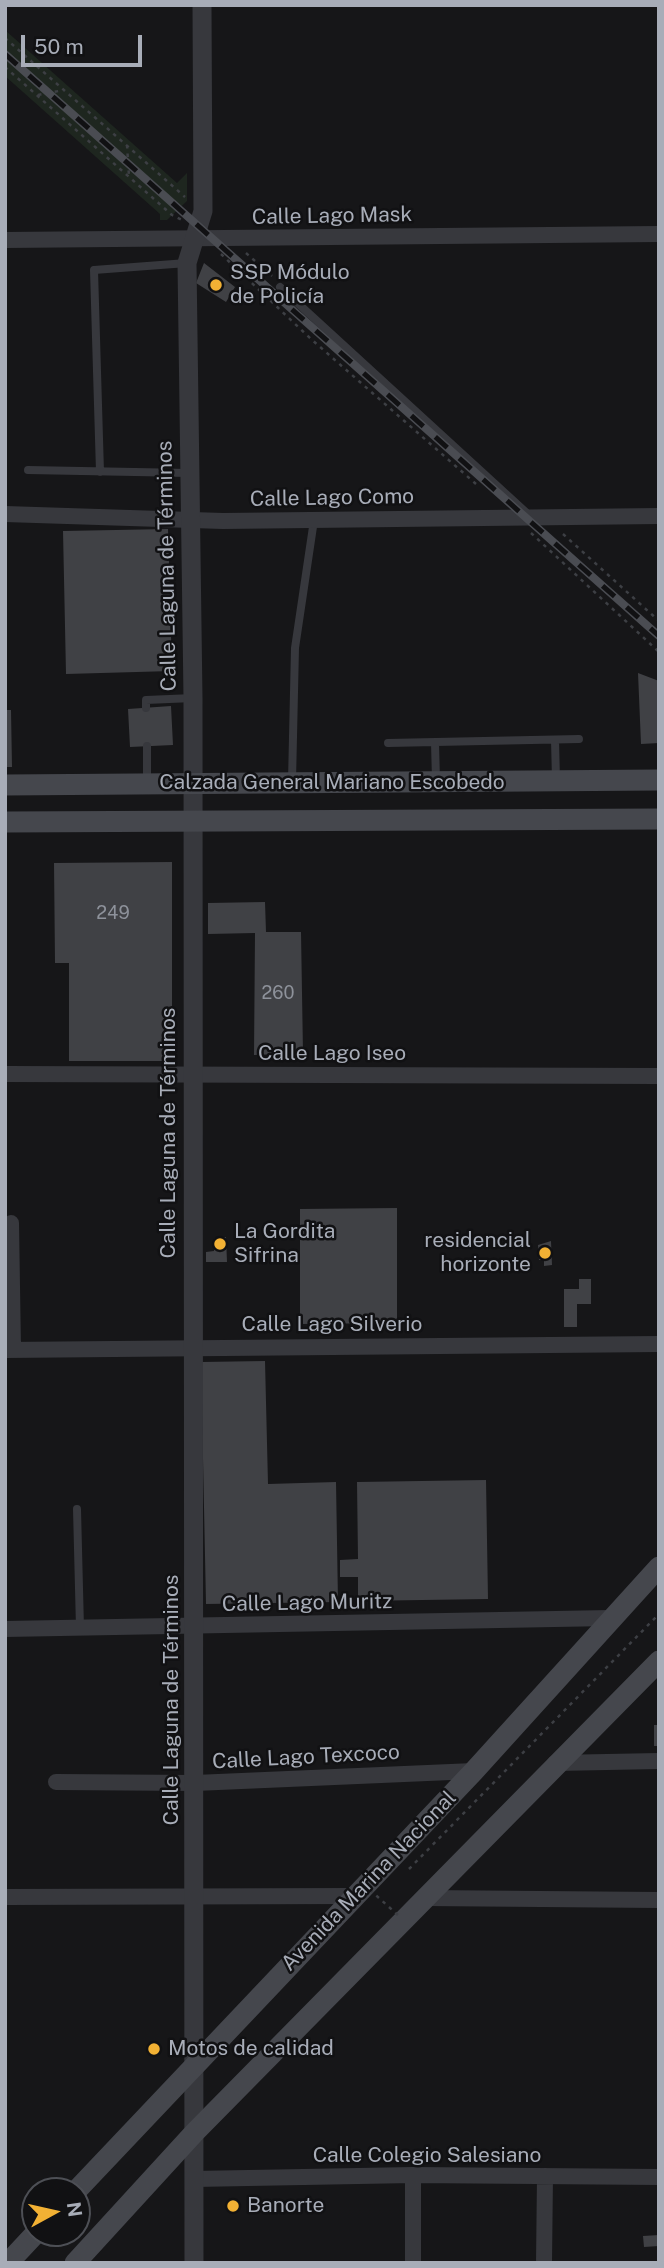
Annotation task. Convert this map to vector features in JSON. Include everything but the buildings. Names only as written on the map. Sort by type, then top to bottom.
[{"type":"main road","name":"Calzada General Mariano Escobedo","points":[[5,785],[193,782],[556,783],[659,780]]},
{"type":"main road","name":"Calzada General Mariano Escobedo","points":[[5,822],[659,819]]},
{"type":"main road","name":"Avenida Marina Nacional","points":[[89,2177],[361,1893],[659,1567]]},
{"type":"main road","points":[[75,2263],[195,2132],[555,1763],[659,1661]]},
{"type":"main road","points":[[8,2263],[23,2247]]},
{"type":"street","name":"Calle Laguna de Términos","points":[[194,2263],[196,1896],[192,1347],[193,698],[187,263],[203,211],[202,5]]},
{"type":"street","name":"Calle Lago Mask","points":[[5,240],[659,234]]},
{"type":"street","name":"Calle Lago Como","points":[[5,514],[189,520],[529,524],[659,516]]},
{"type":"street","name":"Calle Lago Iseo","points":[[5,1074],[659,1076]]},
{"type":"street","points":[[9,1350],[11,1223]]},
{"type":"street","name":"Calle Lago Silverio","points":[[9,1350],[659,1343]]},
{"type":"street","name":"Calle Lago Muritz","points":[[5,1629],[610,1618]]},
{"type":"street","points":[[555,1763],[659,1761]]},
{"type":"street","name":"Calle Lago Texcoco","points":[[56,1782],[195,1783],[474,1771]]},
{"type":"street","points":[[5,1897],[361,1893]]},
{"type":"street","points":[[424,1898],[659,1900]]},
{"type":"street","points":[[413,2175],[413,2263]]},
{"type":"street","name":"Calle Colegio Salesiano","points":[[194,2179],[413,2175],[659,2178]]},
{"type":"street","points":[[544,2263],[545,2176]]},
{"type":"lane","points":[[100,472],[94,270],[187,263]]},
{"type":"lane","points":[[280,287],[529,524]]},
{"type":"lane","points":[[28,470],[188,473]]},
{"type":"lane","points":[[292,783],[295,648],[314,520]]},
{"type":"lane","points":[[146,708],[146,700],[193,698]]},
{"type":"lane","points":[[388,743],[579,739]]},
{"type":"lane","points":[[555,740],[556,783]]},
{"type":"lane","points":[[435,743],[436,783]]},
{"type":"lane","points":[[147,746],[148,783]]},
{"type":"lane","points":[[76,1509],[80,1628]]},
{"type":"path","points":[[5,38],[188,199]]},
{"type":"path","points":[[5,66],[172,215],[180,217]]},
{"type":"path","points":[[38,95],[64,90]]},
{"type":"path","points":[[127,145],[129,177]]},
{"type":"path","points":[[216,249],[401,421],[479,487]]},
{"type":"path","points":[[529,524],[659,652]]},
{"type":"path","points":[[361,1893],[399,1916]]},
{"type":"shaded area","points":[[5,30],[177,183],[187,173],[187,201],[167,220],[160,220],[160,214],[5,76]]},
{"type":"railway","points":[[5,54],[659,636]]},
{"type":"place","name":"SSP Módulo de Policía","points":[[216,285]]},
{"type":"place","name":"La Gordita Sifrina","points":[[220,1244]]},
{"type":"place","name":"residencial horizonte","points":[[545,1253]]},
{"type":"place","name":"Motos de calidad","points":[[154,2049]]},
{"type":"place","name":"Banorte","points":[[233,2206]]}]
